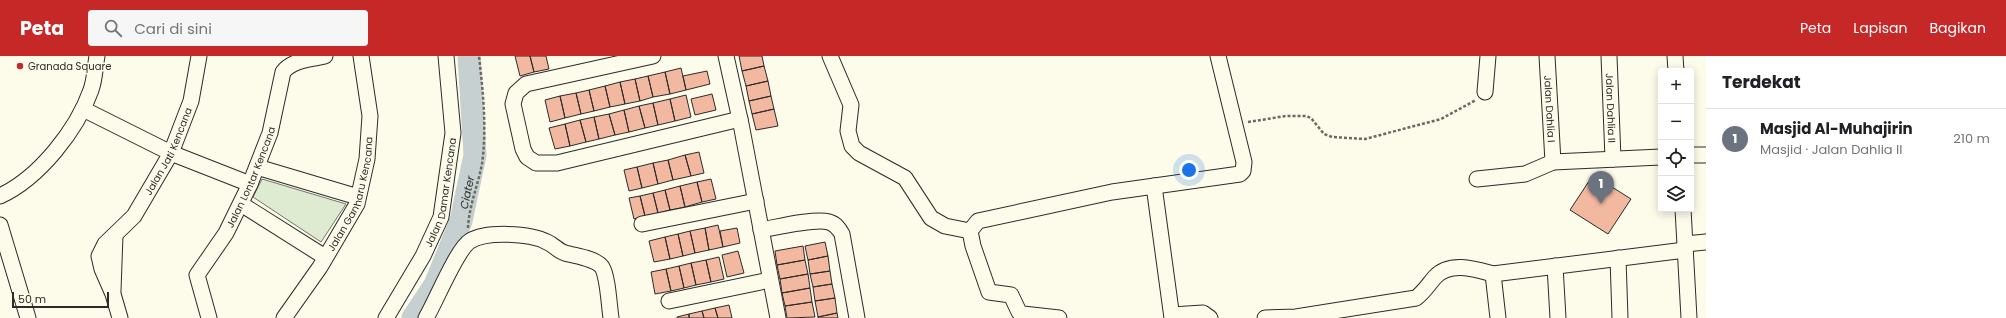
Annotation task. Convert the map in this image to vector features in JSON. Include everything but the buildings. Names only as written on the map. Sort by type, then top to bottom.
[{"type":"street","points":[[0,196],[29,177],[51,156],[83,109],[92,88],[97,56]]},
{"type":"street","name":"Jalan Jati Kencana","points":[[120,318],[113,294],[102,269],[99,256],[105,244],[134,216],[171,153],[192,101],[199,56]]},
{"type":"street","name":"Jalan Lontar Kencana","points":[[209,318],[197,275],[226,233],[250,184],[270,134],[283,72],[287,66],[294,63],[324,56]]},
{"type":"street","name":"Jalan Ganharu Kencana","points":[[284,318],[325,258],[357,204],[367,159],[370,116],[361,56]]},
{"type":"street","name":"Jalan Damar Kencana","points":[[386,318],[423,256],[441,217],[453,134],[446,56]]},
{"type":"street","points":[[653,56],[526,84],[516,93],[513,104],[523,149],[527,157],[536,163],[557,162],[740,119]]},
{"type":"street","points":[[726,56],[740,119],[778,318]]},
{"type":"street","points":[[830,56],[850,105],[848,131],[852,146],[859,153],[905,178],[930,218],[945,226],[970,232]]},
{"type":"street","points":[[1059,318],[1023,314],[1019,312],[1011,295],[989,292],[973,246],[970,232],[978,221],[1112,192],[1240,174],[1244,162],[1236,124],[1218,56]]},
{"type":"street","points":[[1485,92],[1488,56]]},
{"type":"street","name":"Jalan Dahlia I","points":[[1547,56],[1553,162]]},
{"type":"street","name":"Jalan Dahlia II","points":[[1609,56],[1613,159]]},
{"type":"street","points":[[1675,56],[1676,68]]},
{"type":"street","points":[[83,109],[171,153],[250,184]]},
{"type":"street","points":[[1694,155],[1706,155]]},
{"type":"street","points":[[1477,179],[1525,174],[1553,162],[1658,157]]},
{"type":"street","points":[[257,167],[358,197]]},
{"type":"street","points":[[1154,186],[1172,317],[1203,312],[1210,318]]},
{"type":"street","points":[[642,224],[756,201]]},
{"type":"street","points":[[241,204],[325,258]]},
{"type":"street","points":[[1683,212],[1689,318]]},
{"type":"street","points":[[761,230],[819,220],[830,222],[838,227],[842,234],[857,318]]},
{"type":"street","points":[[0,225],[28,318]]},
{"type":"street","points":[[426,318],[458,254],[468,242],[485,236],[512,235],[534,237],[548,242],[558,251],[595,262],[601,266],[604,272],[611,318]]},
{"type":"street","points":[[1265,318],[1296,317],[1416,298],[1426,290],[1436,276],[1444,270],[1454,268],[1472,268],[1493,274],[1618,258],[1706,242]]},
{"type":"street","points":[[1618,258],[1620,318]]},
{"type":"street","points":[[1555,266],[1558,318]]},
{"type":"street","points":[[1493,274],[1498,318]]},
{"type":"street","points":[[669,301],[770,280]]},
{"type":"path","points":[[468,242],[468,221],[481,166],[484,143],[482,84],[479,56]]},
{"type":"path","points":[[1236,124],[1286,116],[1306,116],[1311,118],[1324,134],[1332,137],[1365,139],[1441,119],[1482,97],[1485,92]]},
{"type":"green space","points":[[262,179],[346,204],[321,242],[253,197]]},
{"type":"waterway","name":"Ciater","points":[[413,318],[435,285],[461,221],[475,155],[469,56]]},
{"type":"place","name":"Granada Square","points":[[20,66]]},
{"type":"place","name":"Masjid Al-Muhajirin","points":[[1601,204]]}]
